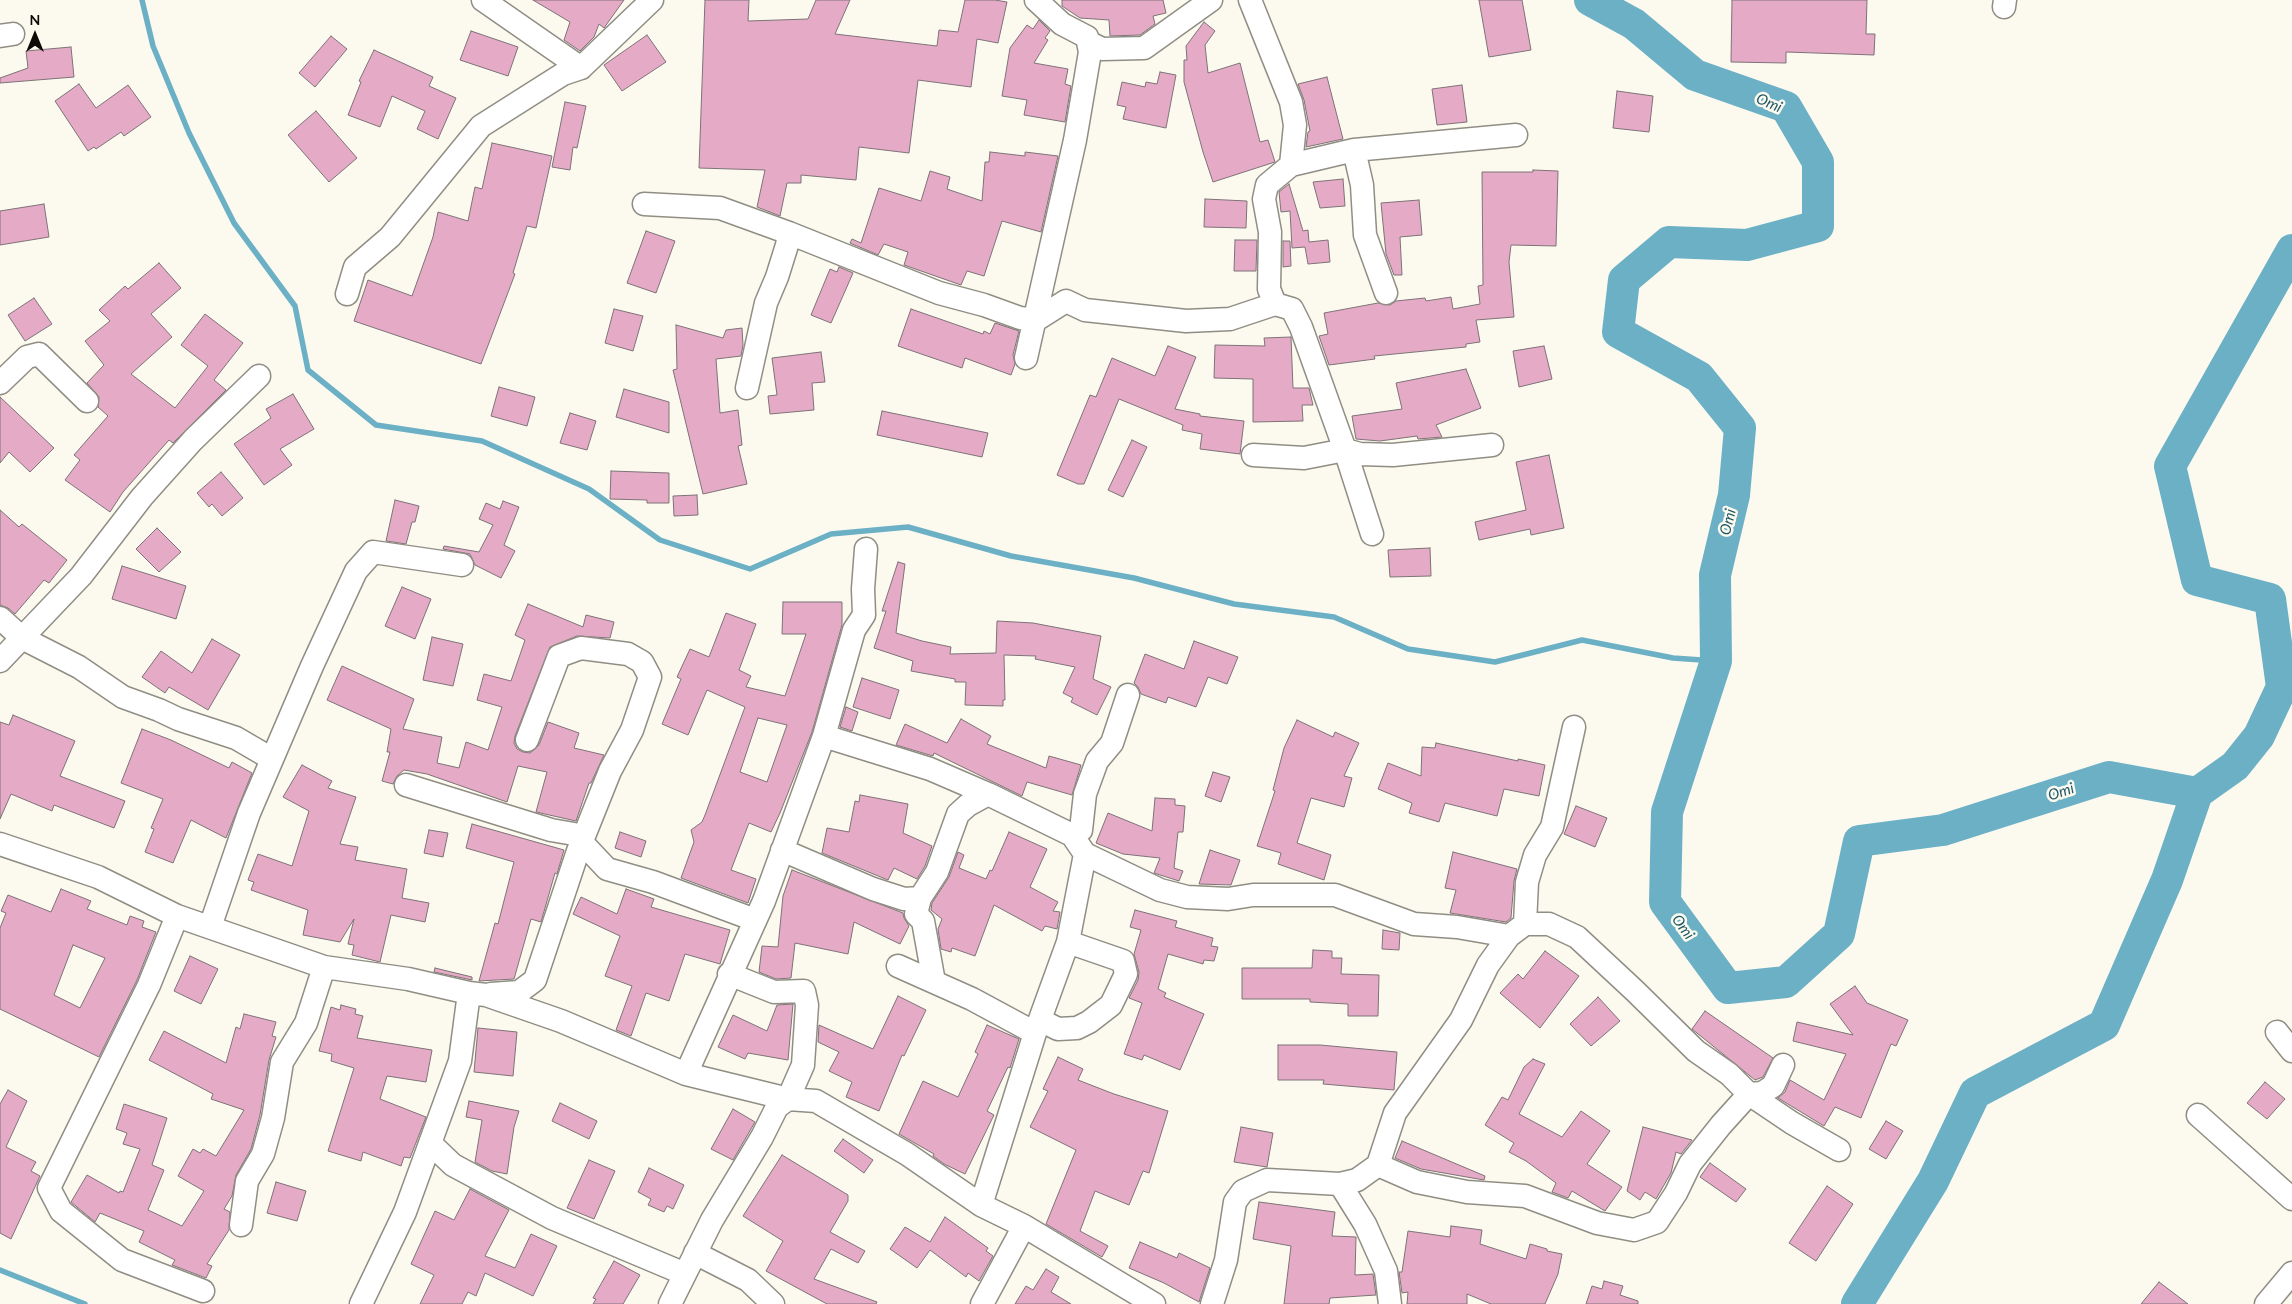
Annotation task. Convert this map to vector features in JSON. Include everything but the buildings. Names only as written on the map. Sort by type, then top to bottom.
[{"type":"street","points":[[483,0],[581,68]]},
{"type":"street","points":[[347,294],[355,267],[390,237],[481,126],[563,74],[581,68],[652,0]]},
{"type":"street","points":[[1036,0],[1062,24],[1087,37],[1090,43],[1102,50],[1144,48],[1210,0]]},
{"type":"street","points":[[1250,0],[1291,102],[1294,125],[1291,165]]},
{"type":"street","points":[[1026,358],[1075,140],[1090,43]]},
{"type":"street","points":[[1275,304],[1269,289],[1270,232],[1264,199],[1267,185],[1291,165],[1354,150],[1516,135]]},
{"type":"street","points":[[1354,150],[1362,185],[1365,235],[1386,292]]},
{"type":"street","points":[[644,204],[720,208],[789,233],[939,294],[984,305],[1020,318],[1036,320],[1066,301],[1085,310],[1186,321],[1230,319],[1275,304],[1292,309],[1301,327],[1345,450],[1372,534]]},
{"type":"street","points":[[747,388],[766,303],[777,277],[789,233]]},
{"type":"street","points":[[0,383],[27,357],[39,354],[87,401]]},
{"type":"street","points":[[0,661],[81,576],[142,497],[194,440],[259,376]]},
{"type":"street","points":[[1253,456],[1304,458],[1345,450],[1360,454],[1394,455],[1492,445]]},
{"type":"street","points":[[686,1074],[729,974],[755,920],[824,736],[854,630],[864,615],[863,589],[866,550]]},
{"type":"street","points":[[210,927],[249,813],[312,666],[356,572],[373,552],[462,565]]},
{"type":"street","points":[[0,618],[22,638],[79,667],[123,697],[178,719],[236,738],[272,759]]},
{"type":"street","points":[[477,994],[519,992],[535,980],[582,841],[610,770],[632,730],[650,678],[642,662],[628,654],[581,648],[559,656],[527,740]]},
{"type":"street","points":[[1072,835],[1081,830],[1085,794],[1097,762],[1112,743],[1128,695]]},
{"type":"street","points":[[1212,1304],[1226,1260],[1235,1202],[1243,1191],[1267,1180],[1340,1184],[1357,1180],[1378,1165],[1395,1113],[1460,1020],[1488,965],[1517,930],[1527,882],[1535,856],[1552,828],[1574,727]]},
{"type":"street","points":[[824,736],[930,769],[988,794],[1072,835],[1085,854],[1160,890],[1187,897],[1228,900],[1253,895],[1335,895],[1414,924],[1517,930],[1549,924],[1577,937],[1636,991],[1696,1051],[1729,1074],[1750,1094],[1792,1123],[1839,1150]]},
{"type":"street","points":[[406,785],[551,830],[574,834],[607,869],[654,882],[755,920]]},
{"type":"street","points":[[934,982],[923,921],[916,914],[920,898],[937,872],[958,814],[968,805],[988,794]]},
{"type":"street","points":[[1,845],[98,878],[177,916],[324,967],[408,979],[477,994],[561,1020],[686,1074],[788,1099],[816,1101],[907,1154],[981,1204],[1024,1226],[1154,1304]]},
{"type":"street","points":[[782,850],[873,889],[904,898],[920,898]]},
{"type":"street","points":[[981,1204],[1037,1026],[1068,942],[1085,854]]},
{"type":"street","points":[[177,916],[149,985],[49,1188],[60,1211],[122,1260],[203,1291]]},
{"type":"street","points":[[898,966],[1037,1026],[1058,1029],[1077,1028],[1090,1022],[1111,1005],[1126,974],[1123,962],[1068,942]]},
{"type":"street","points":[[241,1225],[247,1181],[263,1154],[272,1118],[282,1062],[306,1023],[324,967]]},
{"type":"street","points":[[670,1304],[712,1220],[762,1137],[777,1107],[788,1099],[803,1065],[806,1005],[804,991],[774,992],[729,974]]},
{"type":"street","points":[[361,1304],[405,1212],[431,1144],[460,1061],[477,994]]},
{"type":"street","points":[[2277,1032],[2292,1051]]},
{"type":"street","points":[[1378,1165],[1417,1182],[1467,1192],[1524,1196],[1597,1223],[1634,1230],[1656,1222],[1676,1193],[1690,1164],[1721,1125],[1750,1094],[1762,1093],[1773,1086],[1783,1065]]},
{"type":"street","points":[[2198,1115],[2292,1199]]},
{"type":"street","points":[[431,1144],[453,1165],[552,1218],[685,1274]]},
{"type":"street","points":[[1340,1184],[1365,1224],[1386,1270],[1390,1304]]},
{"type":"street","points":[[982,1304],[1024,1226]]},
{"type":"street","points":[[695,1253],[748,1280],[773,1304]]},
{"type":"street","points":[[2266,1304],[2292,1273]]},
{"type":"waterway","points":[[142,0],[153,46],[189,133],[234,223],[295,306],[308,370],[376,425],[482,441],[589,489],[660,540],[750,569],[831,534],[908,527],[1011,556],[1134,578],[1234,604],[1334,617],[1408,649],[1495,662],[1582,640],[1673,658],[1716,661]]},
{"type":"waterway","name":"Omi","points":[[1590,0],[1634,24],[1695,75],[1786,107],[1818,162],[1818,226],[1747,245],[1669,242],[1624,280],[1618,332],[1699,377],[1740,428],[1734,495],[1715,575],[1716,661],[1667,812],[1665,902],[1728,988],[1786,982],[1839,934],[1859,841],[1943,830],[2109,777],[2197,793],[2167,880],[2104,1025],[1975,1093],[1933,1181],[1857,1304]]},
{"type":"waterway","points":[[2197,793],[2235,766],[2259,736],[2282,687],[2270,599],[2197,580],[2170,466],[2292,250]]},
{"type":"waterway","points":[[2282,687],[2292,691]]},
{"type":"waterway","points":[[0,1270],[85,1304]]}]
